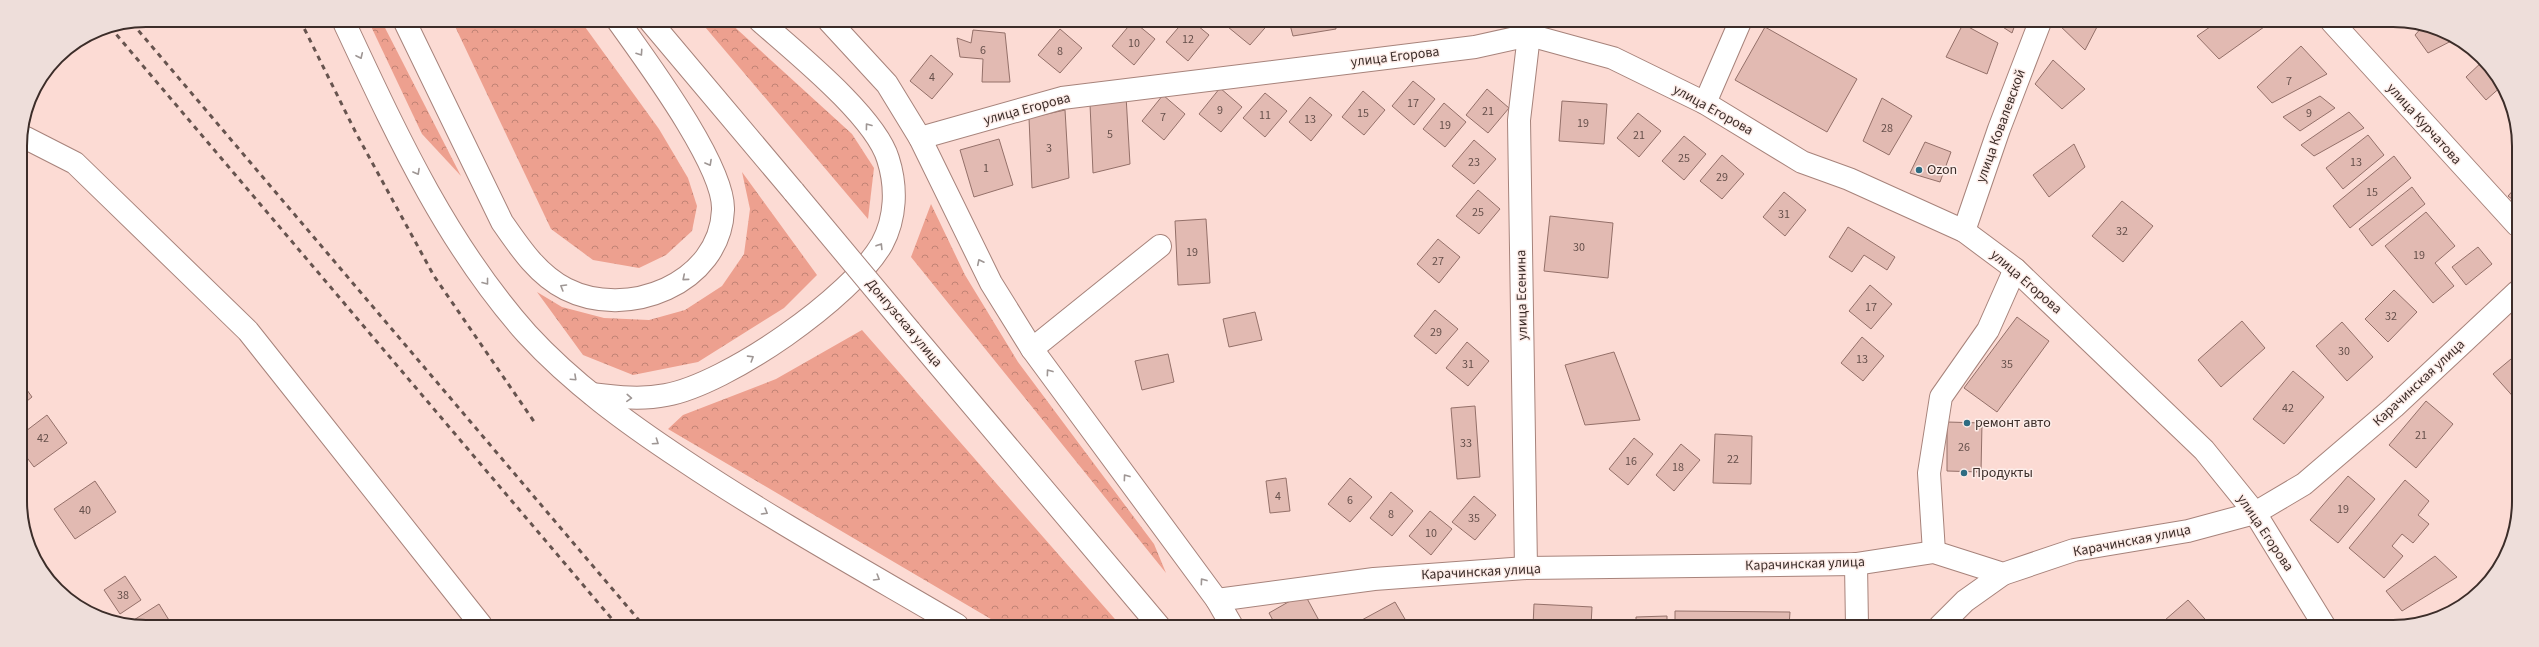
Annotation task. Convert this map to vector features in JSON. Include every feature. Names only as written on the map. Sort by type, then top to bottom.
[{"type":"main road","points":[[346,27],[401,144],[462,251],[527,334],[591,394],[641,432],[730,491],[949,620]]},
{"type":"main road","points":[[407,27],[502,222],[522,251],[544,275],[567,290],[603,300],[640,299],[672,288],[699,265],[716,240],[724,209],[710,165],[676,104],[623,27]]},
{"type":"main road","name":"Донгузская улица","points":[[656,27],[1154,620]]},
{"type":"main road","points":[[591,394],[632,399],[667,395],[708,382],[751,358],[802,323],[866,266],[882,243],[893,216],[894,189],[888,158],[869,126],[830,83],[767,27]]},
{"type":"main road","points":[[835,27],[887,84],[920,138],[991,283],[1032,349],[1217,600],[1229,620]]},
{"type":"main road","points":[[1705,103],[1738,27]]},
{"type":"main road","name":"улица Ковалевской","points":[[1964,231],[1999,129],[2038,27]]},
{"type":"main road","name":"улица Курчатова","points":[[2337,27],[2512,220]]},
{"type":"main road","name":"улица Егорова","points":[[920,138],[1062,98],[1475,47],[1528,28],[1612,58],[1705,103],[1802,162],[1849,179],[1964,231],[2015,269],[2204,450],[2254,513],[2321,620]]},
{"type":"main road","name":"улица Есенина","points":[[1526,568],[1519,120],[1528,28]]},
{"type":"main road","points":[[27,139],[75,163],[248,331],[477,620]]},
{"type":"main road","points":[[1032,349],[1160,246]]},
{"type":"main road","points":[[1934,552],[1929,472],[1941,397],[1988,330],[2015,269]]},
{"type":"main road","name":"Карачинская улица","points":[[1217,600],[1374,579],[1526,568],[1856,564],[1934,552],[2003,574],[2074,550],[2188,531],[2254,513],[2304,484],[2394,407],[2512,297]]},
{"type":"main road","points":[[1856,564],[1857,620]]},
{"type":"main road","points":[[1946,620],[1965,601],[2003,574]]},
{"type":"green space","points":[[371,27],[385,27],[461,176],[422,134]]},
{"type":"green space","points":[[455,27],[585,27],[659,129],[688,178],[697,206],[692,231],[666,255],[639,268],[593,260],[551,229]]},
{"type":"green space","points":[[705,27],[735,27],[852,134],[874,168],[868,219]]},
{"type":"green space","points":[[742,172],[817,275],[784,308],[698,362],[633,375],[583,355],[537,292],[562,307],[604,318],[649,320],[685,310],[722,286],[744,254],[750,209]]},
{"type":"green space","points":[[931,204],[965,275],[1018,362],[1154,544],[1166,573],[911,257]]},
{"type":"green space","points":[[862,330],[1116,620],[993,620],[668,429],[683,415],[776,379]]},
{"type":"building","points":[[1128,27],[1140,27],[1155,39],[1134,65],[1112,46]]},
{"type":"building","points":[[1179,27],[1199,27],[1209,35],[1188,61],[1166,42]]},
{"type":"building","points":[[1228,27],[1266,27],[1250,45]]},
{"type":"building","points":[[1291,27],[1336,27],[1336,29],[1293,36]]},
{"type":"building","points":[[1765,27],[1857,79],[1827,132],[1735,80]]},
{"type":"building","points":[[1961,27],[1969,27],[1998,43],[1987,74],[1946,57]]},
{"type":"building","points":[[2003,27],[2014,27],[2012,33]]},
{"type":"building","points":[[2061,27],[2097,27],[2085,50]]},
{"type":"building","points":[[2210,27],[2264,27],[2219,59],[2197,36]]},
{"type":"building","points":[[1060,29],[1082,48],[1060,73],[1038,55]]},
{"type":"building","points":[[973,30],[1005,33],[1010,82],[982,82],[983,59],[960,57],[957,38],[971,43]]},
{"type":"building","points":[[2420,30],[2432,33],[2450,42],[2428,53],[2415,35]]},
{"type":"building","points":[[2301,46],[2327,74],[2272,103],[2257,87]]},
{"type":"building","points":[[931,55],[953,74],[932,99],[910,81]]},
{"type":"building","points":[[2053,60],[2085,89],[2062,109],[2035,84]]},
{"type":"building","points":[[2479,64],[2498,90],[2486,100],[2466,77]]},
{"type":"building","points":[[1413,81],[1435,99],[1414,125],[1392,106]]},
{"type":"building","points":[[1220,88],[1242,107],[1221,132],[1199,114]]},
{"type":"building","points":[[1487,89],[1509,108],[1488,133],[1466,115]]},
{"type":"building","points":[[1363,91],[1385,110],[1364,135],[1342,117]]},
{"type":"building","points":[[1265,93],[1287,111],[1265,137],[1243,118]]},
{"type":"building","points":[[1163,95],[1185,114],[1164,140],[1142,121]]},
{"type":"building","points":[[1126,96],[1130,164],[1093,173],[1090,104]]},
{"type":"building","points":[[2320,96],[2335,108],[2300,131],[2283,117]]},
{"type":"building","points":[[1310,97],[1332,115],[1311,141],[1289,122]]},
{"type":"building","points":[[1882,98],[1912,116],[1889,155],[1863,141]]},
{"type":"building","points":[[1562,101],[1607,104],[1604,144],[1559,141]]},
{"type":"building","points":[[1444,103],[1466,122],[1445,147],[1423,129]]},
{"type":"building","points":[[1065,110],[1069,178],[1032,188],[1029,118]]},
{"type":"building","points":[[2349,112],[2364,128],[2314,156],[2301,145]]},
{"type":"building","points":[[1638,113],[1661,131],[1639,157],[1617,138]]},
{"type":"building","points":[[2368,135],[2384,155],[2343,189],[2326,168]]},
{"type":"building","points":[[1684,136],[1706,154],[1684,180],[1662,161]]},
{"type":"building","points":[[999,139],[1013,185],[974,197],[960,150]]},
{"type":"building","points":[[1474,140],[1496,159],[1474,184],[1452,166]]},
{"type":"building","points":[[1925,142],[1951,152],[1940,182],[1910,173]]},
{"type":"building","points":[[2074,144],[2085,167],[2049,197],[2033,175]]},
{"type":"building","points":[[1722,155],[1744,174],[1722,199],[1700,181]]},
{"type":"building","points":[[2394,156],[2411,178],[2350,228],[2333,206]]},
{"type":"building","points":[[2412,187],[2425,204],[2372,246],[2359,229]]},
{"type":"building","points":[[1478,190],[1500,209],[1479,234],[1456,216]]},
{"type":"building","points":[[1784,192],[1806,210],[1785,236],[1763,217]]},
{"type":"building","points":[[2512,192],[2512,199],[2508,196]]},
{"type":"building","points":[[2122,201],[2153,226],[2123,262],[2092,236]]},
{"type":"building","points":[[2426,212],[2455,246],[2435,263],[2454,286],[2433,303],[2385,246]]},
{"type":"building","points":[[1550,216],[1613,223],[1608,278],[1544,271]]},
{"type":"building","points":[[1206,219],[1210,283],[1178,285],[1175,221]]},
{"type":"building","points":[[1848,227],[1895,257],[1887,270],[1864,255],[1852,272],[1829,257]]},
{"type":"building","points":[[1438,239],[1460,257],[1439,283],[1417,264]]},
{"type":"building","points":[[2478,247],[2492,264],[2466,285],[2452,267]]},
{"type":"building","points":[[1870,285],[1892,304],[1871,329],[1849,311]]},
{"type":"building","points":[[2394,290],[2417,312],[2388,342],[2365,319]]},
{"type":"building","points":[[1435,310],[1458,329],[1436,354],[1414,336]]},
{"type":"building","points":[[1255,312],[1262,340],[1229,347],[1223,319]]},
{"type":"building","points":[[2017,317],[2049,341],[1997,412],[1964,388]]},
{"type":"building","points":[[2242,321],[2265,348],[2221,387],[2198,360]]},
{"type":"building","points":[[2342,322],[2373,357],[2347,381],[2316,346]]},
{"type":"building","points":[[1862,337],[1884,356],[1863,381],[1841,363]]},
{"type":"building","points":[[1467,342],[1489,361],[1468,386],[1446,368]]},
{"type":"building","points":[[1614,352],[1640,420],[1585,425],[1565,365]]},
{"type":"building","points":[[1168,354],[1174,382],[1142,390],[1135,361]]},
{"type":"building","points":[[2512,358],[2512,395],[2493,374]]},
{"type":"building","points":[[2293,371],[2324,397],[2284,444],[2253,419]]},
{"type":"building","points":[[27,390],[32,397],[27,401]]},
{"type":"building","points":[[2426,401],[2453,424],[2416,468],[2389,445]]},
{"type":"building","points":[[1475,406],[1480,477],[1457,479],[1451,408]]},
{"type":"building","points":[[47,415],[67,443],[34,467],[27,458],[27,430]]},
{"type":"building","points":[[1947,422],[1982,423],[1981,472],[1947,471]]},
{"type":"building","points":[[1715,434],[1752,436],[1751,484],[1713,483]]},
{"type":"building","points":[[1634,438],[1653,454],[1628,485],[1609,469]]},
{"type":"building","points":[[1681,444],[1700,460],[1674,491],[1656,475]]},
{"type":"building","points":[[2348,476],[2375,499],[2338,543],[2310,520]]},
{"type":"building","points":[[1286,478],[1290,511],[1270,513],[1266,481]]},
{"type":"building","points":[[1350,478],[1372,497],[1350,522],[1328,504]]},
{"type":"building","points":[[2405,480],[2429,501],[2418,515],[2429,524],[2413,543],[2402,534],[2392,546],[2403,556],[2384,578],[2349,548]]},
{"type":"building","points":[[95,481],[116,512],[75,539],[54,509]]},
{"type":"building","points":[[1391,492],[1413,511],[1392,536],[1370,518]]},
{"type":"building","points":[[1474,496],[1496,515],[1475,540],[1452,522]]},
{"type":"building","points":[[1430,511],[1452,529],[1431,555],[1409,536]]},
{"type":"building","points":[[2435,556],[2457,577],[2402,611],[2386,591]]},
{"type":"building","points":[[125,576],[141,600],[120,614],[104,590]]},
{"type":"building","points":[[1304,593],[1319,620],[1273,620],[1269,613]]},
{"type":"building","points":[[2188,600],[2206,620],[2165,620]]},
{"type":"building","points":[[1395,602],[1406,620],[1362,620]]},
{"type":"building","points":[[159,604],[169,620],[138,620],[135,620]]},
{"type":"building","points":[[1534,604],[1592,607],[1591,620],[1533,620]]},
{"type":"building","points":[[1675,611],[1790,612],[1789,620],[1675,620]]},
{"type":"building","points":[[1667,616],[1667,620],[1636,620],[1636,617]]},
{"type":"railway","points":[[136,27],[639,620]]},
{"type":"railway","points":[[303,27],[356,133],[434,276],[535,423]]},
{"type":"railway","points":[[114,31],[613,620]]},
{"type":"place","name":"Ozon","points":[[1919,170]]},
{"type":"place","name":"ремонт авто","points":[[1967,423]]},
{"type":"place","name":"Продукты","points":[[1964,473]]}]
